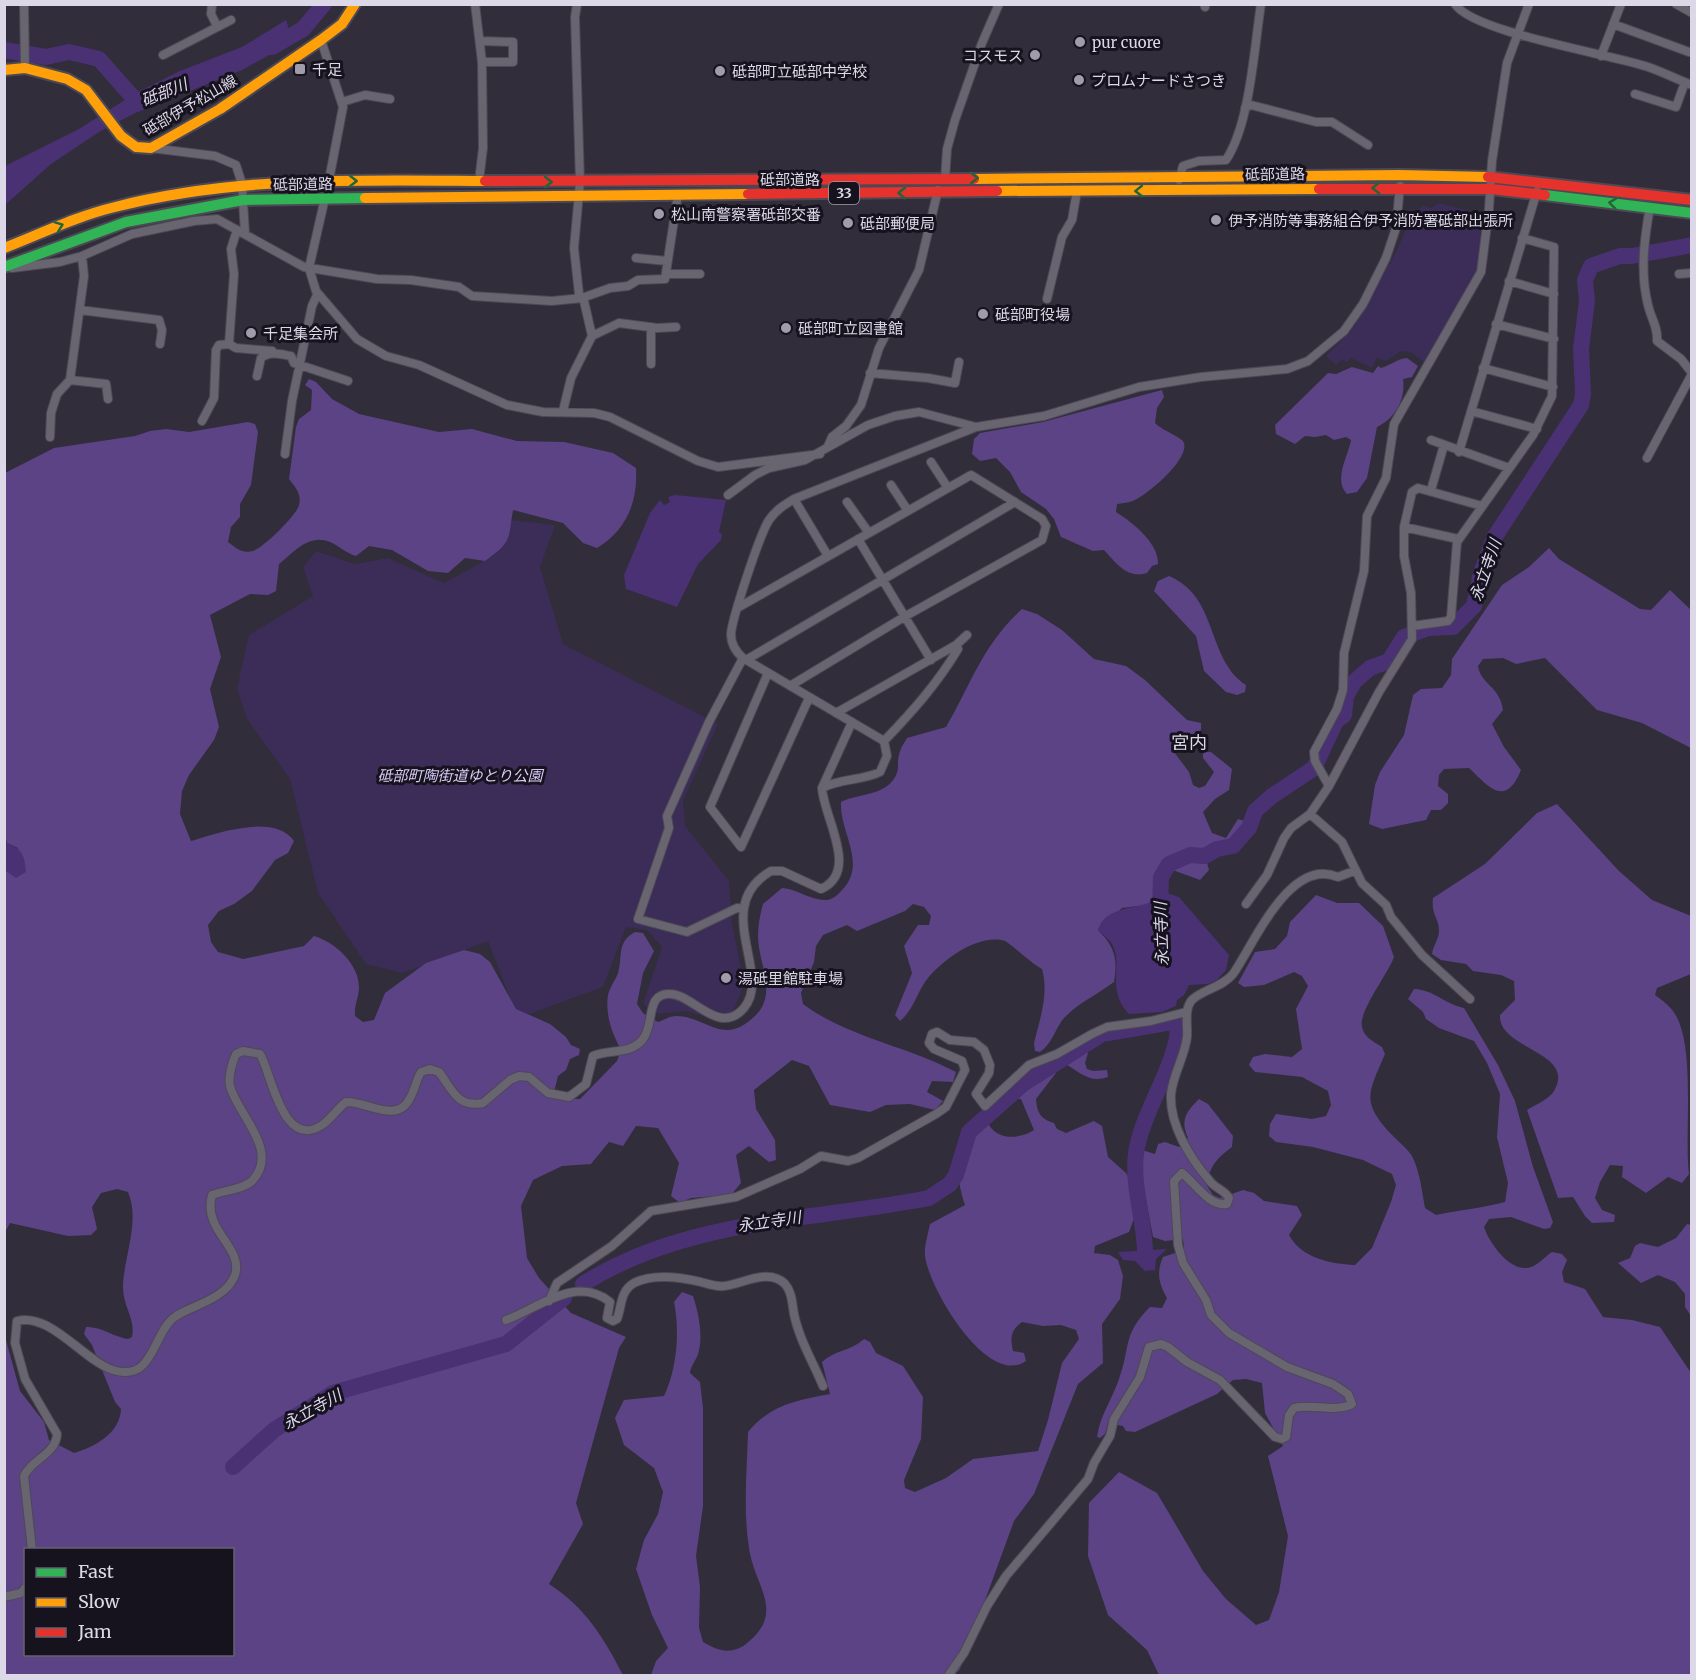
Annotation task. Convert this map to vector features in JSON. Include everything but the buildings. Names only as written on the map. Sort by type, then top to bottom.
[{"type":"main road","name":"砥部伊予松山線","points":[[4,70],[25,66],[67,79],[86,90],[121,136],[136,147],[151,148],[219,108],[321,40],[342,24],[355,4]]},
{"type":"main road","name":"砥部道路","points":[[4,248],[114,207],[242,184],[328,180],[580,182],[1179,176],[1491,177],[1692,200]]},
{"type":"main road","name":"砥部道路","points":[[4,268],[126,222],[243,200],[1400,188],[1491,189],[1692,213]]},
{"type":"street","points":[[24,4],[25,66]]},
{"type":"street","points":[[212,4],[211,14],[217,26]]},
{"type":"street","points":[[475,4],[482,62],[483,148],[480,181]]},
{"type":"street","points":[[577,4],[574,17],[580,182],[574,248],[582,298],[592,336]]},
{"type":"street","points":[[828,446],[832,437],[855,415],[879,348],[919,270],[925,251],[935,193],[946,178],[948,149],[955,120],[982,43],[999,4]]},
{"type":"street","points":[[1178,190],[1179,176],[1183,166],[1190,162],[1226,160],[1235,147],[1245,108],[1261,4]]},
{"type":"street","points":[[1455,4],[1469,17],[1517,34],[1644,66],[1688,84],[1676,107],[1635,94]]},
{"type":"street","points":[[1329,786],[1315,761],[1316,746],[1337,709],[1343,690],[1344,653],[1364,571],[1367,516],[1386,478],[1394,424],[1481,272],[1491,177],[1507,63],[1529,4]]},
{"type":"street","points":[[1601,56],[1621,4]]},
{"type":"street","points":[[1676,4],[1692,13]]},
{"type":"street","points":[[163,55],[231,20]]},
{"type":"street","points":[[1613,24],[1689,52]]},
{"type":"street","points":[[321,40],[342,102],[328,180]]},
{"type":"street","points":[[481,41],[513,42],[513,62],[482,62]]},
{"type":"street","points":[[342,102],[365,95],[390,99]]},
{"type":"street","points":[[1245,108],[1251,105],[1316,122],[1332,122],[1368,146]]},
{"type":"street","points":[[151,148],[228,160],[236,165],[242,184],[245,234]]},
{"type":"street","points":[[822,788],[833,783],[880,772],[887,756],[884,741],[768,674],[735,651],[731,637],[739,608],[769,520],[778,509],[794,499],[975,427],[1044,416],[1090,404],[1139,387],[1201,376],[1287,369],[1308,361],[1328,348],[1344,331],[1363,304],[1386,258],[1396,228],[1400,176]]},
{"type":"street","points":[[1459,452],[1539,181]]},
{"type":"street","points":[[1047,299],[1062,237],[1072,220],[1077,191]]},
{"type":"street","points":[[4,268],[60,262],[82,256],[132,234],[194,221],[217,219],[309,268],[377,279],[411,280],[459,287],[472,296],[538,301],[582,298],[628,286],[638,280],[664,279],[678,194]]},
{"type":"street","points":[[324,198],[309,268],[317,295],[339,315],[357,339],[386,356],[419,365],[507,405],[543,412],[594,413],[610,417],[698,461],[718,467],[819,454]]},
{"type":"street","points":[[1647,458],[1692,374],[1681,359],[1657,341],[1658,328],[1648,306],[1643,247],[1650,207]]},
{"type":"street","points":[[229,344],[234,274],[231,249],[237,230]]},
{"type":"street","points":[[1412,628],[1449,621],[1458,540],[1537,429],[1547,410],[1553,387],[1554,247],[1522,238]]},
{"type":"street","points":[[50,437],[51,413],[57,394],[70,380],[84,276],[82,256]]},
{"type":"street","points":[[636,258],[667,261]]},
{"type":"street","points":[[1679,274],[1692,273]]},
{"type":"street","points":[[666,274],[700,274]]},
{"type":"street","points":[[1509,281],[1554,294]]},
{"type":"street","points":[[285,454],[292,401],[312,306],[317,295]]},
{"type":"street","points":[[80,310],[155,318],[162,322],[160,344]]},
{"type":"street","points":[[563,411],[571,378],[592,336],[619,323],[676,327]]},
{"type":"street","points":[[1496,324],[1554,339]]},
{"type":"street","points":[[651,327],[651,364]]},
{"type":"street","points":[[202,421],[214,398],[216,350],[219,345],[229,344],[248,349],[304,352]]},
{"type":"street","points":[[257,376],[261,358],[266,354],[291,356],[294,363],[348,381]]},
{"type":"street","points":[[870,373],[955,383],[959,362]]},
{"type":"street","points":[[1484,368],[1553,387]]},
{"type":"street","points":[[70,380],[106,384],[108,399]]},
{"type":"street","points":[[728,495],[755,475],[769,468],[805,460],[819,454],[828,446],[868,425],[919,411],[975,427]]},
{"type":"street","points":[[1471,411],[1537,429]]},
{"type":"street","points":[[1431,440],[1459,452],[1509,468]]},
{"type":"street","points":[[1431,490],[1444,445]]},
{"type":"street","points":[[931,462],[948,488]]},
{"type":"street","points":[[739,608],[971,475],[1042,519],[1046,526],[1042,540],[904,617],[790,686]]},
{"type":"street","points":[[891,485],[908,511]]},
{"type":"street","points":[[1246,904],[1267,875],[1291,828],[1310,814],[1329,786],[1379,692],[1412,639],[1410,593],[1404,556],[1404,527],[1412,492],[1418,488],[1431,490],[1482,506]]},
{"type":"street","points":[[794,499],[828,556]]},
{"type":"street","points":[[847,501],[869,533]]},
{"type":"street","points":[[744,909],[736,908],[687,932],[638,919],[669,828],[667,816],[709,722],[744,659],[1015,502]]},
{"type":"street","points":[[1404,527],[1458,540]]},
{"type":"street","points":[[858,539],[931,660]]},
{"type":"street","points":[[836,713],[931,660],[956,645],[967,635]]},
{"type":"street","points":[[884,741],[920,703],[946,670],[958,649],[956,645]]},
{"type":"street","points":[[768,674],[710,807],[741,847],[809,698]]},
{"type":"street","points":[[32,1548],[24,1476],[32,1464],[52,1448],[57,1434],[25,1379],[15,1343],[18,1321],[37,1321],[113,1370],[136,1370],[146,1363],[169,1322],[221,1293],[229,1285],[235,1275],[236,1264],[233,1254],[211,1219],[208,1208],[212,1195],[245,1186],[253,1180],[261,1159],[253,1126],[234,1097],[229,1083],[236,1054],[243,1051],[260,1054],[282,1111],[297,1125],[307,1129],[323,1125],[346,1102],[363,1103],[386,1112],[396,1111],[410,1098],[421,1072],[430,1069],[440,1072],[452,1093],[464,1103],[474,1105],[483,1103],[510,1080],[519,1076],[529,1077],[548,1093],[569,1097],[586,1084],[593,1056],[637,1046],[645,1037],[653,1001],[660,995],[672,993],[706,1013],[719,1017],[732,1017],[744,1009],[752,994],[753,979],[748,962],[744,909],[752,886],[771,871],[782,871],[821,890],[831,885],[838,875],[841,862],[823,801],[822,788],[852,722]]},
{"type":"street","points":[[1310,814],[1342,842],[1353,862],[1354,871],[1362,883],[1386,905],[1392,917],[1422,955],[1470,999]]},
{"type":"street","points":[[948,1676],[964,1653],[987,1606],[1006,1576],[1028,1553],[1088,1479],[1094,1462],[1110,1436],[1114,1419],[1140,1377],[1149,1347],[1161,1344],[1168,1347],[1187,1362],[1220,1380],[1275,1437],[1282,1439],[1286,1437],[1288,1415],[1294,1408],[1311,1405],[1342,1407],[1353,1404],[1348,1395],[1334,1384],[1287,1366],[1229,1332],[1211,1315],[1206,1300],[1183,1263],[1178,1245],[1172,1191],[1177,1175],[1182,1173],[1210,1199],[1223,1205],[1227,1204],[1229,1198],[1210,1182],[1179,1134],[1171,1095],[1187,1040],[1186,1012],[1192,1000],[1221,985],[1232,975],[1263,921],[1287,894],[1316,873],[1328,873],[1338,877],[1354,871]]},
{"type":"street","points":[[549,1301],[557,1283],[612,1246],[651,1212],[736,1197],[800,1169],[821,1156],[848,1161],[858,1158],[936,1114],[946,1107],[965,1070],[962,1061],[934,1049],[929,1043],[932,1034],[937,1032],[950,1040],[974,1042],[984,1050],[990,1065],[989,1073],[976,1094],[985,1106],[1029,1065],[1057,1054],[1092,1034],[1107,1027],[1162,1019],[1186,1012]]},
{"type":"street","points":[[506,1320],[572,1292],[590,1290],[610,1302],[607,1318],[613,1321],[617,1319],[620,1312],[624,1291],[644,1280],[667,1276],[726,1286],[751,1278],[776,1278],[784,1282],[790,1292],[800,1333],[823,1386]]},
{"type":"street","points":[[4,1597],[21,1593],[24,1589]]},
{"type":"green space","points":[[1438,203],[1470,211],[1485,225],[1478,270],[1424,362],[1410,352],[1401,351],[1386,361],[1377,358],[1372,368],[1351,358],[1347,362],[1342,360],[1336,365],[1326,356],[1352,330],[1397,250],[1409,222],[1417,218],[1418,210],[1423,206],[1431,208]]},
{"type":"green space","name":"砥部町陶街道ゆとり公園","points":[[512,520],[555,525],[540,567],[563,644],[718,724],[683,800],[685,826],[729,881],[732,923],[744,984],[728,1024],[687,1011],[659,1014],[643,1004],[662,947],[647,930],[626,927],[603,987],[518,1018],[488,941],[403,973],[366,964],[318,893],[290,779],[247,719],[237,689],[249,635],[313,596],[303,567],[316,551],[355,564],[388,558],[444,583],[493,556]]},
{"type":"shaded area","points":[[1407,358],[1418,366],[1412,377],[1403,379],[1403,394],[1394,414],[1377,427],[1367,478],[1357,492],[1347,494],[1341,482],[1351,440],[1346,437],[1334,440],[1326,435],[1305,436],[1295,444],[1276,434],[1275,425],[1328,373],[1336,374],[1352,367],[1373,373],[1378,366],[1381,368]]},
{"type":"shaded area","points":[[309,379],[316,382],[332,399],[359,414],[439,432],[472,429],[517,441],[564,442],[613,453],[636,468],[635,492],[628,514],[616,533],[597,548],[583,543],[563,523],[513,510],[507,540],[500,549],[485,561],[465,558],[448,573],[428,571],[392,550],[369,546],[356,556],[330,542],[315,540],[296,549],[279,564],[276,591],[268,595],[250,594],[210,615],[221,657],[210,689],[219,727],[214,740],[189,775],[182,791],[180,814],[191,841],[230,830],[260,827],[274,828],[285,833],[294,841],[288,853],[275,860],[252,891],[219,911],[208,925],[211,942],[218,952],[243,959],[304,946],[314,936],[330,943],[344,955],[355,970],[359,987],[355,1016],[363,1022],[374,1020],[385,993],[426,963],[464,950],[480,954],[490,962],[516,1009],[550,1024],[566,1037],[571,1045],[580,1049],[579,1055],[570,1059],[566,1070],[558,1076],[554,1092],[568,1099],[580,1099],[617,1061],[621,1050],[610,1024],[608,995],[618,973],[621,950],[625,940],[635,932],[643,933],[654,951],[643,973],[637,1004],[643,1013],[658,1022],[669,1017],[687,1017],[724,1030],[744,1025],[756,1015],[766,997],[758,936],[763,904],[782,888],[821,900],[831,899],[840,892],[849,880],[853,869],[853,858],[844,825],[841,802],[873,793],[893,781],[897,773],[902,746],[907,738],[946,727],[987,650],[1022,609],[1037,614],[1062,630],[1094,659],[1126,666],[1145,680],[1187,720],[1201,723],[1201,730],[1187,738],[1173,740],[1171,748],[1189,772],[1193,785],[1199,788],[1205,786],[1214,772],[1203,758],[1203,752],[1211,752],[1232,769],[1229,790],[1215,799],[1203,812],[1212,833],[1226,838],[1238,819],[1244,821],[1243,830],[1232,845],[1207,850],[1205,855],[1209,870],[1200,880],[1170,869],[1158,875],[1156,900],[1146,905],[1122,908],[1098,930],[1114,954],[1116,967],[1114,982],[1070,1012],[1061,1022],[1048,1045],[1040,1052],[1035,1051],[1034,1043],[1045,988],[1042,969],[1005,941],[984,941],[973,944],[943,963],[928,978],[909,1011],[900,1021],[895,1015],[912,973],[904,946],[918,925],[929,925],[931,916],[924,907],[913,904],[905,911],[857,931],[847,925],[823,935],[816,946],[814,962],[801,993],[803,1004],[839,1025],[956,1072],[953,1082],[932,1081],[927,1092],[943,1101],[935,1110],[910,1104],[886,1105],[870,1112],[830,1105],[809,1066],[792,1060],[754,1090],[756,1109],[775,1140],[776,1160],[769,1162],[749,1146],[736,1155],[741,1183],[731,1195],[691,1198],[680,1203],[671,1196],[679,1163],[658,1128],[636,1126],[623,1146],[609,1142],[591,1164],[562,1166],[533,1180],[521,1206],[527,1258],[539,1278],[571,1313],[626,1337],[619,1348],[576,1503],[583,1524],[549,1584],[573,1603],[592,1624],[623,1675],[5,1675],[4,1333],[20,1391],[44,1422],[49,1440],[74,1453],[105,1438],[120,1418],[121,1409],[115,1402],[92,1345],[84,1334],[86,1327],[128,1339],[132,1337],[132,1324],[123,1284],[133,1214],[128,1192],[117,1189],[101,1193],[92,1207],[97,1229],[91,1235],[68,1236],[10,1223],[5,1232],[5,864],[6,871],[18,848],[7,843],[4,833],[5,473],[54,448],[166,429],[189,432],[248,422],[255,424],[258,432],[251,485],[240,504],[240,517],[231,527],[228,542],[242,551],[253,551],[279,531],[299,505],[299,494],[289,479],[296,427],[299,419],[311,410],[312,390],[305,385]]},
{"type":"shaded area","points":[[1162,390],[1164,397],[1157,408],[1155,423],[1183,441],[1184,450],[1174,467],[1158,484],[1135,500],[1117,504],[1116,512],[1137,527],[1154,548],[1158,564],[1152,566],[1147,573],[1128,572],[1104,550],[1093,551],[1061,537],[1054,519],[1046,509],[1021,492],[1010,472],[996,458],[980,461],[972,454],[974,439],[980,433],[1043,422]]},
{"type":"shaded area","points":[[1549,548],[1559,559],[1640,609],[1651,610],[1670,590],[1691,610],[1691,748],[1642,723],[1597,710],[1545,658],[1516,664],[1503,658],[1483,659],[1478,666],[1480,672],[1495,691],[1503,710],[1492,724],[1504,747],[1521,770],[1515,782],[1509,789],[1496,790],[1469,768],[1444,769],[1439,775],[1438,786],[1448,794],[1448,803],[1441,810],[1431,810],[1426,820],[1382,829],[1369,824],[1375,785],[1380,772],[1404,735],[1413,695],[1421,689],[1442,688],[1451,675],[1452,659],[1502,585],[1529,567]]},
{"type":"shaded area","points":[[1169,576],[1185,586],[1196,598],[1205,613],[1224,660],[1233,674],[1246,685],[1245,692],[1237,695],[1226,692],[1204,671],[1196,636],[1154,591],[1158,581]]},
{"type":"shaded area","points":[[1557,804],[1619,871],[1652,900],[1691,916],[1691,974],[1657,988],[1655,995],[1675,1014],[1685,1048],[1689,1174],[1682,1183],[1668,1177],[1646,1193],[1622,1177],[1623,1166],[1610,1165],[1600,1182],[1595,1198],[1602,1210],[1615,1215],[1614,1222],[1592,1223],[1573,1197],[1558,1198],[1527,1110],[1552,1094],[1558,1078],[1555,1067],[1511,1036],[1503,1027],[1500,1015],[1515,1000],[1514,981],[1501,975],[1473,971],[1466,964],[1441,960],[1432,954],[1439,931],[1433,909],[1433,898],[1485,864],[1537,813]]},
{"type":"shaded area","points":[[1316,895],[1337,903],[1359,903],[1383,926],[1394,957],[1364,1012],[1362,1020],[1365,1034],[1382,1047],[1385,1054],[1374,1079],[1370,1097],[1376,1115],[1383,1125],[1413,1158],[1425,1208],[1436,1215],[1505,1202],[1508,1183],[1497,1137],[1500,1094],[1487,1063],[1474,1041],[1439,1028],[1426,1019],[1423,1012],[1408,999],[1414,989],[1428,992],[1464,1008],[1498,1065],[1515,1101],[1533,1167],[1553,1222],[1550,1228],[1544,1229],[1511,1217],[1489,1219],[1484,1227],[1500,1254],[1513,1265],[1527,1268],[1534,1266],[1552,1252],[1562,1254],[1567,1260],[1562,1272],[1564,1282],[1585,1289],[1603,1317],[1632,1320],[1660,1327],[1691,1373],[1691,1675],[1159,1675],[1147,1650],[1108,1615],[1088,1556],[1089,1503],[1119,1472],[1157,1493],[1203,1571],[1226,1599],[1256,1625],[1269,1620],[1279,1592],[1288,1536],[1268,1456],[1283,1446],[1265,1413],[1262,1383],[1246,1379],[1233,1380],[1217,1394],[1135,1432],[1126,1431],[1123,1426],[1108,1423],[1105,1434],[1100,1438],[1097,1437],[1123,1368],[1128,1341],[1135,1325],[1150,1307],[1162,1308],[1167,1298],[1159,1278],[1163,1257],[1184,1250],[1183,1239],[1165,1241],[1153,1237],[1139,1161],[1142,1150],[1155,1154],[1158,1144],[1165,1142],[1179,1147],[1188,1138],[1185,1126],[1186,1117],[1199,1099],[1208,1104],[1233,1136],[1232,1147],[1215,1163],[1208,1177],[1206,1184],[1213,1195],[1220,1198],[1243,1190],[1254,1193],[1264,1201],[1297,1206],[1302,1215],[1289,1235],[1294,1243],[1309,1254],[1327,1261],[1355,1265],[1372,1248],[1391,1202],[1396,1185],[1392,1174],[1363,1160],[1313,1147],[1276,1142],[1269,1136],[1270,1124],[1276,1114],[1312,1119],[1326,1116],[1331,1105],[1328,1091],[1302,1077],[1255,1072],[1249,1065],[1253,1057],[1265,1054],[1292,1057],[1302,1049],[1296,1009],[1308,986],[1302,976],[1294,972],[1264,985],[1244,987],[1238,983],[1255,952],[1275,949],[1287,936],[1290,922]]},
{"type":"shaded area","points":[[1077,1049],[1088,1053],[1085,1063],[1087,1069],[1107,1070],[1108,1077],[1091,1078],[1067,1065],[1062,1065],[1036,1099],[1036,1104],[1042,1117],[1066,1133],[1094,1121],[1102,1126],[1108,1157],[1126,1173],[1134,1187],[1135,1216],[1129,1232],[1095,1246],[1094,1253],[1110,1255],[1118,1260],[1123,1276],[1120,1299],[1102,1324],[1103,1363],[1078,1384],[1034,1494],[1014,1521],[960,1669],[954,1675],[651,1675],[656,1661],[668,1648],[652,1615],[636,1569],[644,1540],[658,1514],[663,1492],[654,1468],[624,1445],[615,1418],[624,1400],[664,1396],[672,1374],[676,1350],[677,1325],[674,1302],[682,1292],[693,1296],[700,1330],[698,1353],[690,1373],[700,1382],[703,1408],[703,1506],[696,1556],[700,1587],[699,1628],[703,1642],[714,1648],[730,1651],[746,1644],[758,1632],[764,1621],[766,1610],[765,1598],[752,1562],[747,1534],[748,1432],[765,1416],[785,1405],[830,1394],[822,1362],[827,1358],[864,1339],[870,1342],[876,1353],[903,1366],[923,1397],[921,1439],[904,1480],[905,1488],[915,1492],[946,1478],[973,1459],[1038,1451],[1062,1363],[1079,1339],[1076,1330],[1061,1325],[1043,1326],[1022,1322],[1012,1334],[1012,1342],[1013,1351],[1024,1353],[1026,1361],[1011,1366],[995,1361],[978,1348],[949,1311],[929,1271],[925,1248],[930,1224],[965,1205],[959,1171],[975,1123],[983,1119],[993,1130],[1008,1137],[1019,1136],[1034,1130],[1021,1099],[1012,1099],[1001,1109],[997,1107],[997,1103],[1009,1090]]},
{"type":"shaded area","points":[[1687,1224],[1691,1225],[1691,1316],[1685,1307],[1685,1294],[1675,1282],[1658,1275],[1641,1283],[1618,1263],[1630,1258],[1635,1246],[1640,1243],[1658,1247],[1676,1238]]},
{"type":"water","points":[[286,20],[293,42],[242,70],[133,114],[99,132],[51,164],[5,205],[5,166],[79,129],[136,93],[180,71],[242,47]]},
{"type":"water","points":[[675,495],[726,500],[719,532],[722,534],[721,540],[698,564],[677,607],[626,589],[624,575],[650,513],[660,500],[664,505],[670,502],[668,497]]},
{"type":"water","points":[[4,833],[7,843],[22,854],[25,862],[26,872],[16,878],[6,871]]},
{"type":"water","points":[[1158,890],[1179,897],[1229,955],[1226,970],[1217,980],[1208,984],[1189,985],[1184,995],[1177,1000],[1176,1006],[1162,1012],[1129,1014],[1118,995],[1115,952],[1111,942],[1098,930],[1107,916],[1155,900]]},
{"type":"water","points":[[1167,1249],[1156,1259],[1155,1270],[1145,1271],[1135,1261],[1123,1260],[1118,1252]]},
{"type":"waterway","name":"砥部川","points":[[272,47],[303,29],[324,4]]},
{"type":"waterway","points":[[4,50],[46,57],[69,52],[99,59],[137,102]]},
{"type":"waterway","name":"永立寺川","points":[[1160,910],[1161,877],[1169,864],[1190,855],[1205,856],[1217,849],[1233,846],[1249,828],[1255,811],[1272,796],[1314,768],[1336,721],[1344,715],[1346,696],[1355,681],[1370,668],[1389,661],[1404,637],[1428,628],[1453,627],[1474,606],[1481,573],[1494,538],[1581,405],[1583,394],[1581,349],[1587,301],[1585,280],[1591,266],[1620,256],[1632,256],[1692,245]]},
{"type":"waterway","name":"永立寺川","points":[[583,1284],[623,1262],[665,1246],[708,1234],[752,1225],[929,1198],[950,1184],[956,1175],[969,1132],[1023,1084],[1102,1034],[1178,1021]]},
{"type":"waterway","points":[[1145,1250],[1137,1190],[1136,1153],[1145,1120],[1173,1053],[1178,1022]]},
{"type":"waterway","name":"永立寺川","points":[[233,1467],[274,1430],[333,1393],[506,1344],[564,1298]]},
{"type":"traffic: fast","points":[[1545,195],[1692,213]]},
{"type":"traffic: fast","points":[[4,267],[126,222],[243,200],[365,198]]},
{"type":"traffic: slow","points":[[4,70],[25,68],[67,79],[86,90],[121,136],[136,147],[151,148],[220,109],[321,40],[342,24],[355,4]]},
{"type":"traffic: slow","points":[[974,179],[1400,175],[1488,177]]},
{"type":"traffic: slow","points":[[4,248],[101,211],[161,197],[206,190],[299,182],[485,181]]},
{"type":"traffic: slow","points":[[997,191],[1319,189]]},
{"type":"traffic: slow","points":[[365,198],[748,194]]},
{"type":"traffic: jam","points":[[1488,177],[1692,200]]},
{"type":"traffic: jam","points":[[485,181],[974,179]]},
{"type":"traffic: jam","points":[[1319,189],[1491,189],[1545,195]]},
{"type":"traffic: jam","points":[[748,194],[997,191]]},
{"type":"place","name":"pur cuore","points":[[1080,42]]},
{"type":"place","name":"コスモス","points":[[1035,55]]},
{"type":"place","name":"千足","points":[[300,69]]},
{"type":"place","name":"砥部町立砥部中学校","points":[[720,71]]},
{"type":"place","name":"プロムナードさつき","points":[[1079,80]]},
{"type":"place","name":"松山南警察署砥部交番","points":[[659,214]]},
{"type":"place","name":"伊予消防等事務組合伊予消防署砥部出張所","points":[[1216,220]]},
{"type":"place","name":"砥部郵便局","points":[[848,223]]},
{"type":"place","name":"砥部町役場","points":[[983,314]]},
{"type":"place","name":"砥部町立図書館","points":[[786,328]]},
{"type":"place","name":"千足集会所","points":[[251,333]]},
{"type":"place","name":"湯砥里館駐車場","points":[[726,978]]},
{"type":"district","name":"宮内","points":[[1189,742]]}]
